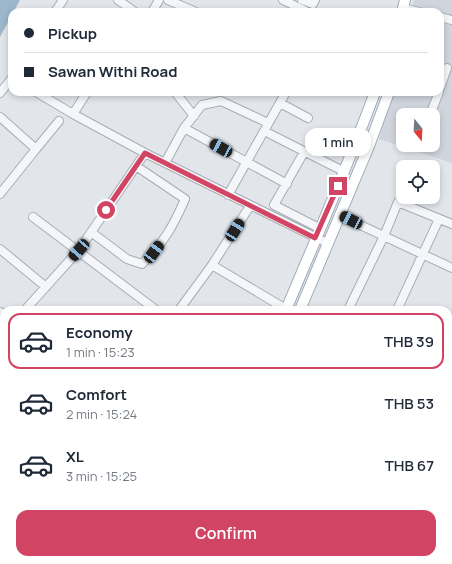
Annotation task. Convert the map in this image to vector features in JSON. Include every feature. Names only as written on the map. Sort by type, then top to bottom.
[{"type":"main road","points":[[288,306],[319,228],[345,172],[374,96]]},
{"type":"main road","points":[[302,306],[369,146],[388,96]]},
{"type":"street","points":[[118,0],[130,8]]},
{"type":"street","points":[[168,0],[187,8]]},
{"type":"street","points":[[286,0],[301,8]]},
{"type":"street","points":[[302,0],[313,4],[315,0]]},
{"type":"street","points":[[0,93],[8,83]]},
{"type":"street","points":[[43,96],[145,153],[327,243]]},
{"type":"street","points":[[73,114],[85,96]]},
{"type":"street","points":[[178,96],[194,116]]},
{"type":"street","points":[[228,195],[284,96]]},
{"type":"street","points":[[432,108],[437,96]]},
{"type":"street","points":[[165,163],[184,128],[202,105],[221,101],[268,123]]},
{"type":"street","points":[[280,103],[308,118]]},
{"type":"street","points":[[0,117],[36,150]]},
{"type":"street","points":[[0,194],[59,121]]},
{"type":"street","points":[[184,128],[287,184]]},
{"type":"street","points":[[270,134],[345,172]]},
{"type":"street","points":[[304,152],[274,205],[319,228]]},
{"type":"street","points":[[29,306],[79,250],[145,153]]},
{"type":"street","points":[[91,232],[127,259],[142,264],[154,252],[174,225],[185,199],[136,166]]},
{"type":"street","points":[[350,306],[384,236],[398,202],[452,224]]},
{"type":"street","points":[[182,306],[212,265],[250,206]]},
{"type":"street","points":[[340,215],[452,268]]},
{"type":"street","points":[[34,217],[151,306]]},
{"type":"street","points":[[399,306],[439,219]]},
{"type":"street","points":[[0,248],[46,287]]},
{"type":"street","points":[[212,265],[279,306]]},
{"type":"shaded area","points":[[414,0],[452,0],[452,163],[419,152],[440,152],[440,108],[396,108],[396,145],[379,139],[392,96],[444,96],[444,8],[413,8]]},
{"type":"water","points":[[0,0],[20,0],[16,8],[8,8],[8,22],[0,37]]},
{"type":"route","points":[[106,210],[145,153],[315,238],[338,186]]}]
